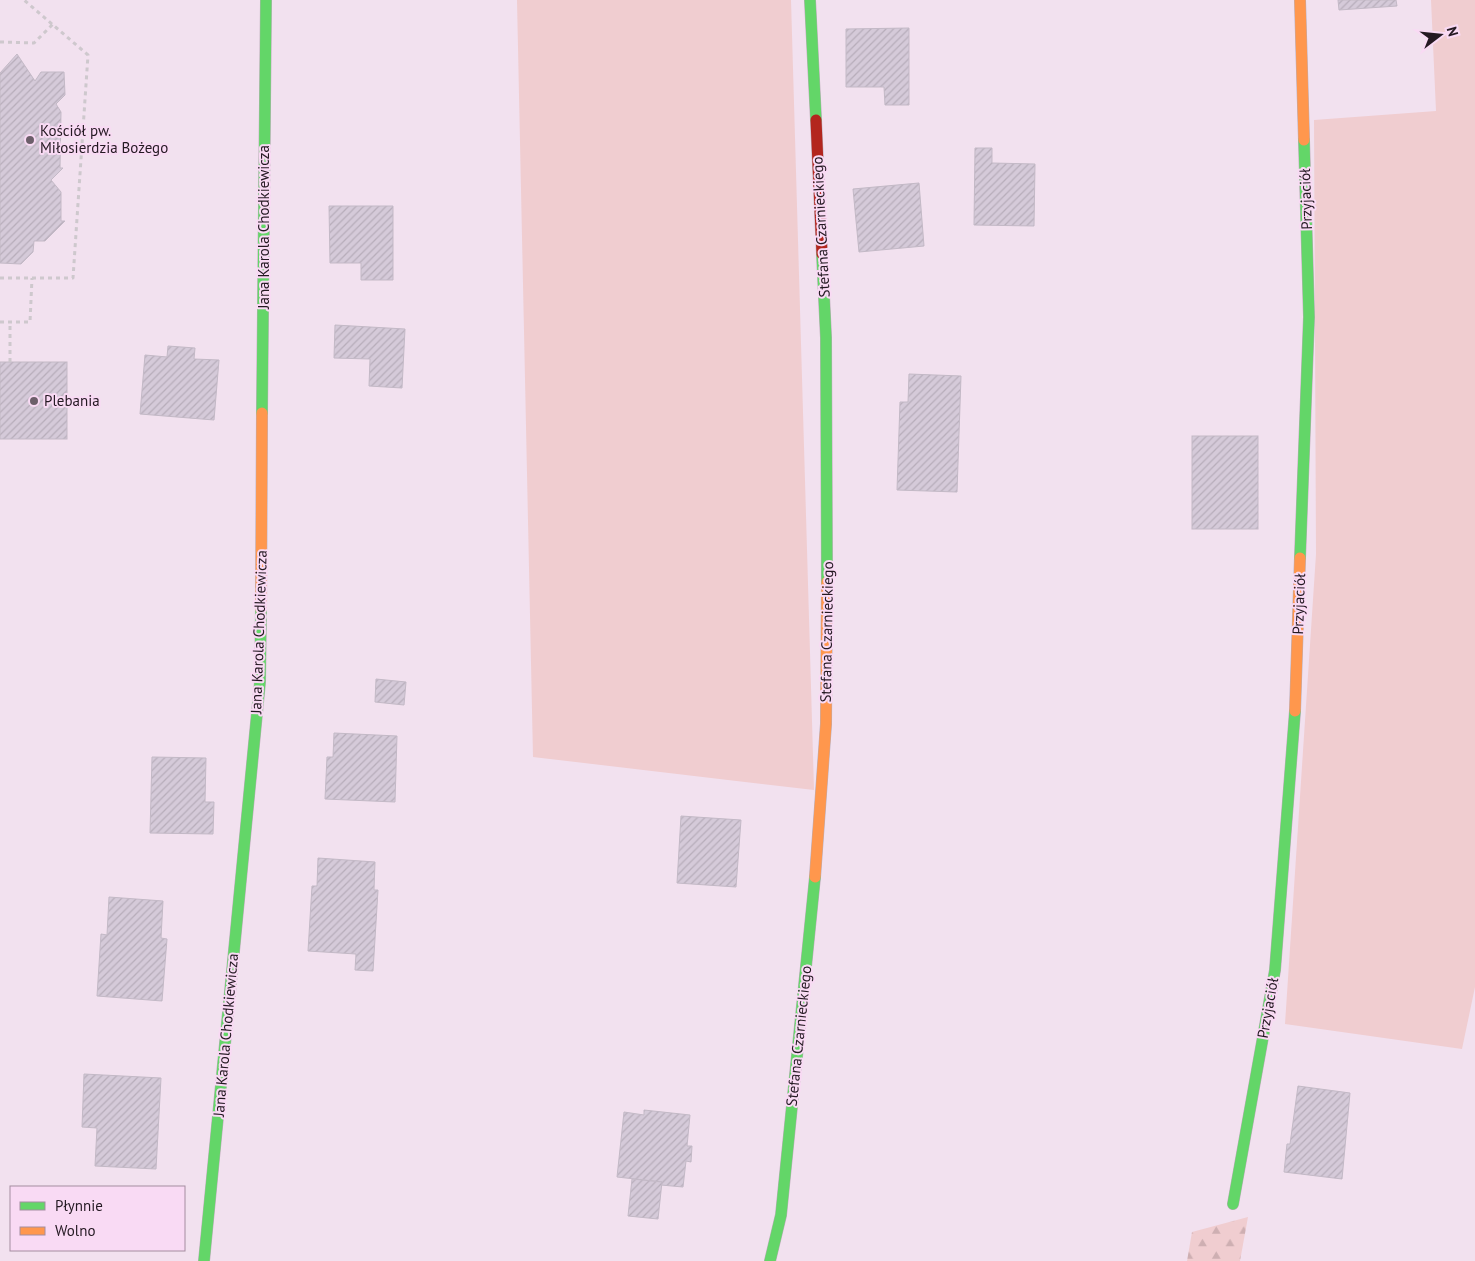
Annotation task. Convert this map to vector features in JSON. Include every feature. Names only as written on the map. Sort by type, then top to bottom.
[{"type":"street","name":"Jana Karola Chodkiewicza","points":[[204,1261],[260,682],[266,0]]},
{"type":"street","name":"Stefana Czarnieckiego","points":[[770,1261],[781,1215],[815,882],[826,724],[828,501],[826,348],[810,0]]},
{"type":"street","name":"Przyjaciół","points":[[1233,1204],[1275,970],[1294,741],[1309,318],[1300,0]]},
{"type":"path","points":[[0,278],[73,278],[88,55],[24,0]]},
{"type":"path","points":[[0,42],[34,43],[53,24]]},
{"type":"path","points":[[0,322],[30,322],[32,278]]},
{"type":"path","points":[[10,322],[10,362]]},
{"type":"green space","points":[[517,0],[791,0],[814,790],[533,757]]},
{"type":"green space","points":[[1431,0],[1475,0],[1475,987],[1462,1049],[1285,1024],[1316,554],[1314,120],[1436,111]]},
{"type":"green space","points":[[1248,1217],[1240,1261],[1187,1261],[1192,1232]]},
{"type":"building","points":[[1338,0],[1396,0],[1397,6],[1339,10]]},
{"type":"building","points":[[909,28],[909,105],[885,105],[884,87],[846,87],[846,29]]},
{"type":"building","name":"Kościół pw. Miłosierdzia Bożego","points":[[17,54],[35,81],[41,72],[64,72],[65,95],[56,104],[61,112],[60,168],[63,168],[51,180],[61,192],[61,221],[65,221],[45,241],[34,241],[33,252],[21,264],[0,263],[0,73]]},
{"type":"building","points":[[975,148],[992,148],[992,163],[1035,164],[1034,226],[974,225]]},
{"type":"building","points":[[919,183],[924,246],[859,252],[853,189]]},
{"type":"building","points":[[329,206],[393,206],[393,280],[361,280],[361,263],[330,263]]},
{"type":"building","points":[[335,325],[405,329],[402,388],[369,386],[370,359],[334,358]]},
{"type":"building","points":[[168,346],[195,348],[194,359],[219,360],[214,420],[140,414],[145,355],[167,357]]},
{"type":"building","name":"Plebania","points":[[0,362],[67,362],[67,439],[0,439]]},
{"type":"building","points":[[909,374],[961,376],[957,492],[897,490],[900,402],[908,402]]},
{"type":"building","points":[[1192,436],[1258,436],[1258,529],[1192,529]]},
{"type":"building","points":[[376,679],[406,682],[404,705],[375,702]]},
{"type":"building","points":[[334,733],[397,736],[395,802],[325,799],[327,757],[333,757]]},
{"type":"building","points":[[152,757],[206,758],[205,802],[214,802],[213,834],[150,833]]},
{"type":"building","points":[[681,816],[741,820],[736,887],[677,883]]},
{"type":"building","points":[[318,858],[375,862],[374,890],[378,890],[373,971],[355,970],[356,954],[308,951],[312,886],[317,886]]},
{"type":"building","points":[[109,897],[163,901],[161,938],[167,939],[162,1001],[97,996],[101,934],[107,935]]},
{"type":"building","points":[[84,1074],[161,1078],[156,1169],[95,1166],[97,1128],[82,1127]]},
{"type":"building","points":[[1298,1086],[1350,1093],[1342,1179],[1284,1172],[1287,1144],[1290,1144]]},
{"type":"building","points":[[644,1110],[690,1115],[687,1146],[692,1146],[691,1162],[686,1161],[683,1187],[661,1185],[662,1182],[617,1177],[624,1112],[644,1115]]},
{"type":"building","points":[[632,1179],[662,1182],[658,1219],[628,1216]]},
{"type":"traffic: fast","points":[[262,413],[266,0]]},
{"type":"traffic: fast","points":[[810,0],[816,120]]},
{"type":"traffic: fast","points":[[1300,558],[1309,317],[1304,140]]},
{"type":"traffic: fast","points":[[822,254],[826,338],[827,582]]},
{"type":"traffic: fast","points":[[204,1261],[260,682],[261,609]]},
{"type":"traffic: fast","points":[[1233,1204],[1275,970],[1295,711]]},
{"type":"traffic: fast","points":[[770,1261],[781,1215],[815,877]]},
{"type":"traffic: slow","points":[[1300,0],[1304,140]]},
{"type":"traffic: slow","points":[[261,609],[262,413]]},
{"type":"traffic: slow","points":[[1295,711],[1300,558]]},
{"type":"traffic: slow","points":[[815,877],[826,724],[827,582]]},
{"type":"traffic: jam","points":[[816,120],[822,254]]},
{"type":"place","name":"Kościół pw. Miłosierdzia Bożego","points":[[30,140]]},
{"type":"place","name":"Plebania","points":[[34,401]]}]
